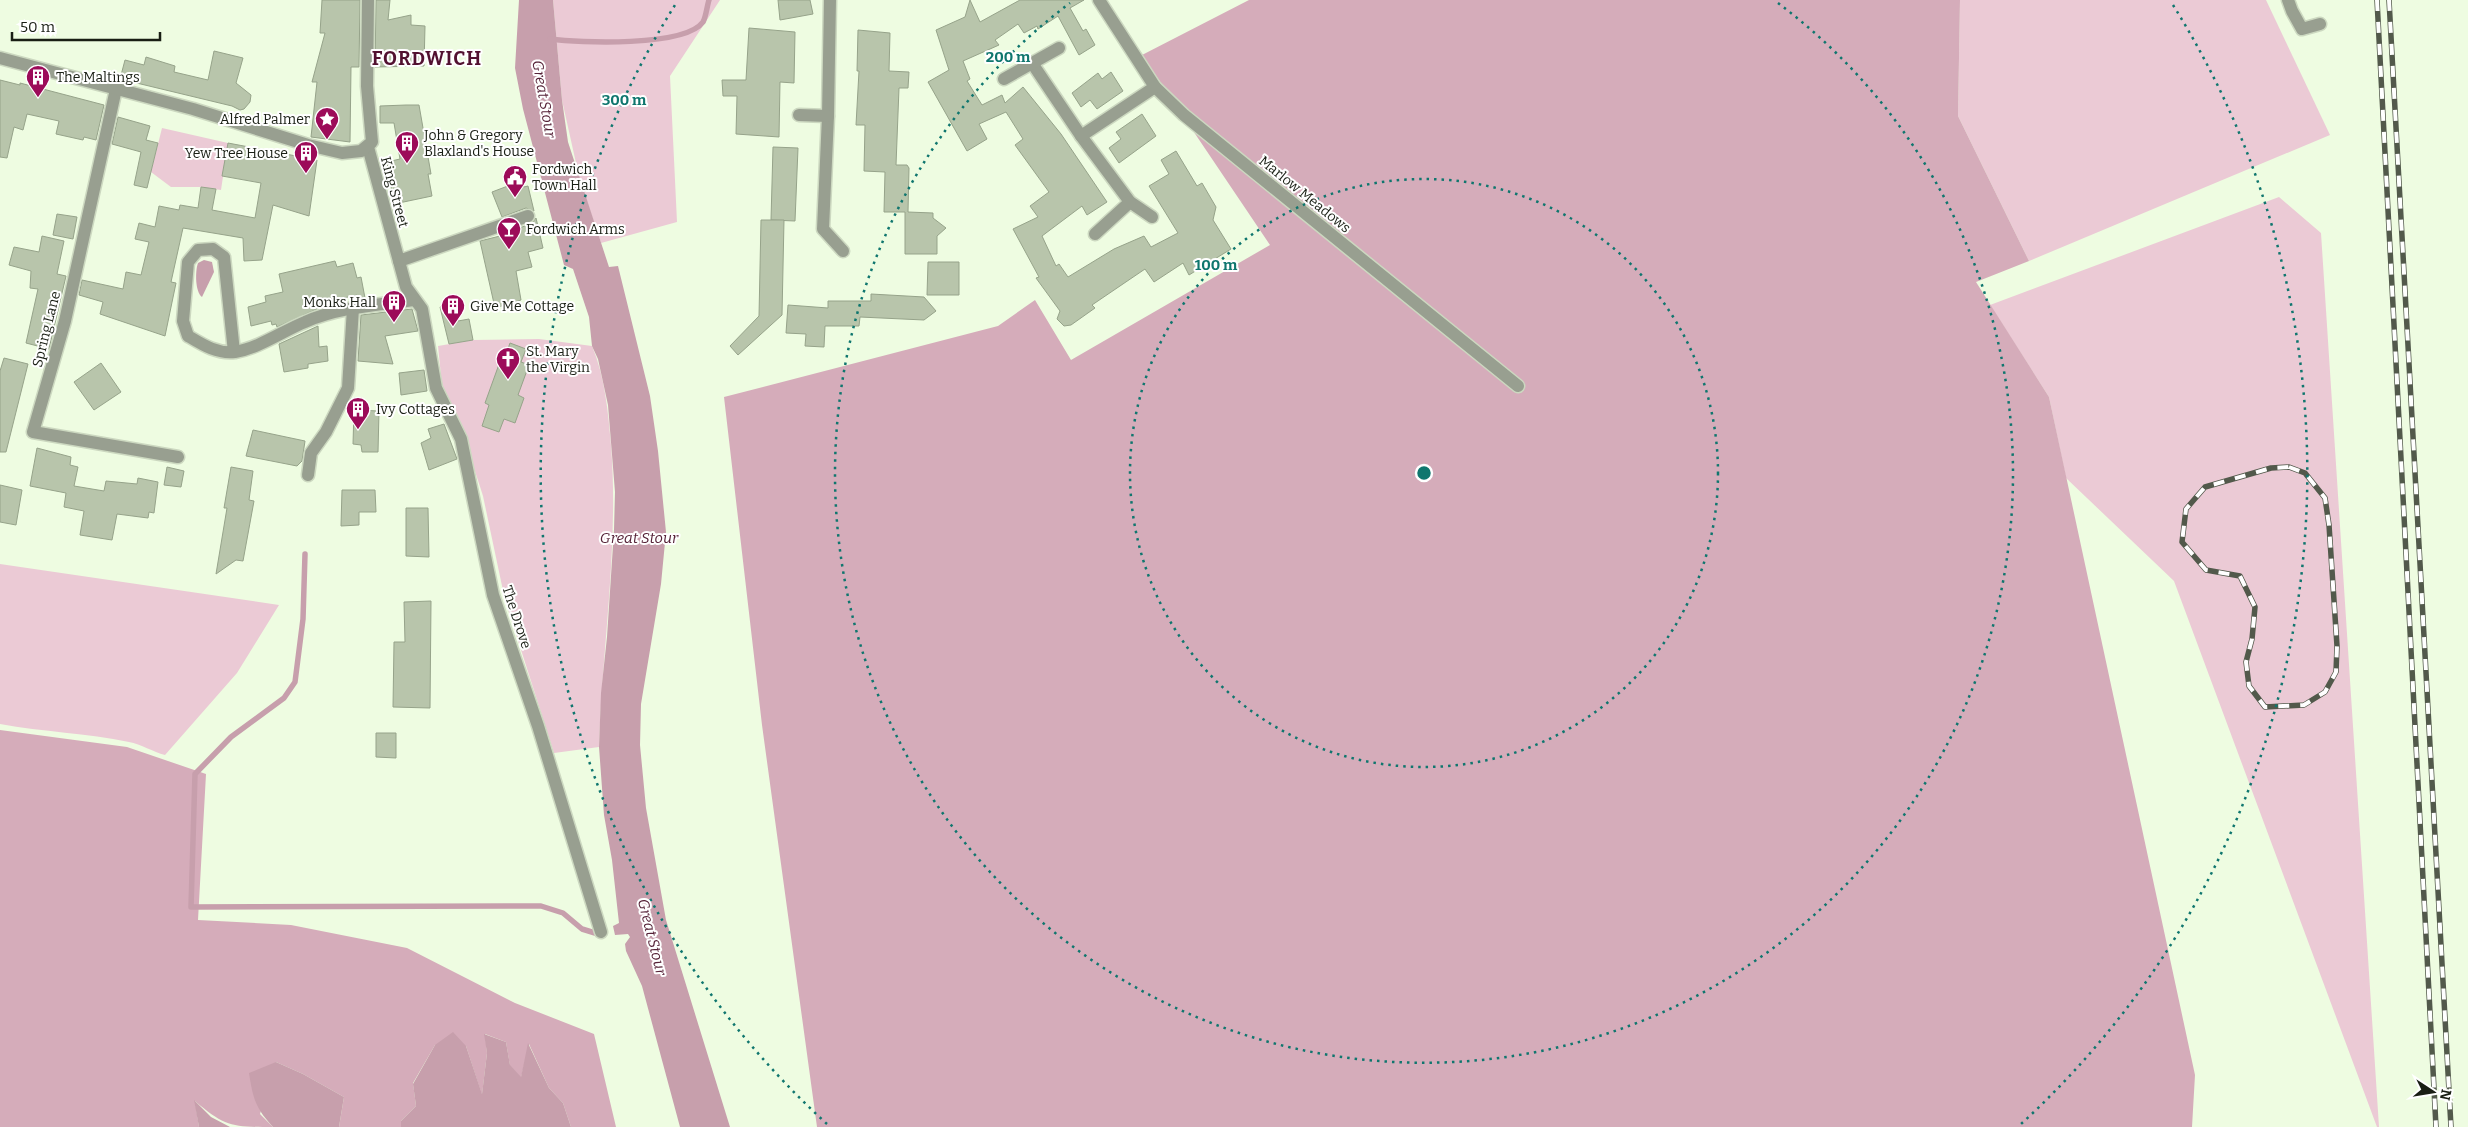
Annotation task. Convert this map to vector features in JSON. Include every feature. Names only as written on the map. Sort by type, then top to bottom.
[{"type":"street","name":"King Street","points":[[368,0],[367,86],[372,142],[368,147],[406,287],[418,305]]},
{"type":"street","points":[[830,0],[828,116],[823,229],[843,251]]},
{"type":"street","name":"Marlow Meadows","points":[[1099,0],[1155,87],[1184,115],[1518,386]]},
{"type":"street","points":[[2288,0],[2302,29],[2320,24]]},
{"type":"street","points":[[1004,79],[1059,48]]},
{"type":"street","points":[[0,58],[193,109],[308,145],[342,153],[361,151],[368,147]]},
{"type":"street","points":[[1032,63],[1081,136],[1130,202],[1152,217]]},
{"type":"street","points":[[1081,136],[1155,87]]},
{"type":"street","name":"Spring Lane","points":[[116,89],[64,320],[33,432],[178,457]]},
{"type":"street","points":[[799,115],[828,116]]},
{"type":"street","points":[[1096,234],[1130,202]]},
{"type":"street","points":[[399,262],[528,216]]},
{"type":"street","points":[[234,352],[224,257],[213,248],[198,250],[188,262],[183,321],[188,336],[212,350],[234,352],[272,338],[306,321],[353,308],[418,305]]},
{"type":"street","name":"The Drove","points":[[418,305],[436,388],[461,439],[493,594],[538,726],[601,932]]},
{"type":"street","points":[[308,475],[311,453],[326,432],[348,388],[353,308]]},
{"type":"shaded area","points":[[553,0],[720,0],[670,76],[677,222],[601,243],[580,181],[562,100]]},
{"type":"shaded area","points":[[1249,0],[1960,0],[1958,116],[2029,261],[1976,282],[2049,397],[2195,1075],[2192,1127],[817,1127],[762,725],[724,397],[998,326],[1035,300],[1071,360],[1270,245],[1142,55]]},
{"type":"shaded area","points":[[1960,0],[2266,0],[2330,135],[2029,261],[1958,116]]},
{"type":"shaded area","points":[[162,128],[228,143],[221,190],[201,187],[171,187],[151,172]]},
{"type":"shaded area","points":[[2279,197],[2321,233],[2379,1127],[2377,1127],[2174,581],[2066,478],[2049,397],[1990,305]]},
{"type":"shaded area","points":[[539,339],[592,346],[600,370],[609,420],[613,483],[612,559],[599,747],[554,753],[505,600],[483,496],[464,437],[442,386],[438,346],[473,340]]},
{"type":"shaded area","points":[[0,564],[279,605],[237,673],[165,755],[134,743],[113,739],[0,724]]},
{"type":"shaded area","points":[[0,730],[127,747],[206,774],[198,920],[291,925],[407,948],[515,1003],[594,1034],[616,1127],[571,1127],[563,1103],[549,1088],[529,1044],[521,1078],[510,1066],[506,1042],[485,1034],[487,1053],[482,1095],[466,1046],[435,1045],[413,1083],[416,1106],[401,1121],[401,1127],[339,1127],[344,1097],[303,1074],[276,1062],[260,1114],[273,1127],[248,1127],[230,1124],[214,1116],[195,1101],[199,1127],[0,1127]]},
{"type":"water","name":"Great Stour","points":[[519,0],[553,0],[562,100],[568,142],[609,267],[618,266],[650,396],[658,451],[666,532],[661,584],[641,704],[640,745],[646,808],[666,920],[730,1127],[680,1127],[642,986],[626,951],[625,944],[630,937],[628,934],[615,935],[613,926],[619,923],[612,860],[604,815],[599,747],[615,492],[608,405],[598,359],[592,346],[589,317],[573,269],[564,265],[523,109],[515,68]]},
{"type":"water","points":[[204,260],[212,262],[214,272],[202,297],[198,291],[196,276],[198,263]]},
{"type":"water","points":[[453,1032],[466,1046],[482,1094],[487,1053],[484,1034],[506,1042],[510,1065],[521,1077],[528,1043],[549,1088],[563,1103],[571,1127],[401,1127],[401,1121],[416,1106],[413,1084],[435,1045]]},
{"type":"water","points":[[276,1062],[303,1074],[344,1097],[339,1127],[273,1127],[262,1114],[256,1102],[249,1073]]},
{"type":"water","points":[[194,1100],[211,1117],[230,1127],[199,1127]]},
{"type":"building","points":[[322,0],[360,0],[359,67],[351,67],[350,142],[311,137],[317,82],[312,82],[325,33],[320,33]]},
{"type":"building","points":[[376,0],[390,0],[388,20],[411,15],[411,25],[425,26],[424,66],[375,67]]},
{"type":"building","points":[[778,0],[810,0],[813,14],[780,20]]},
{"type":"building","points":[[970,0],[980,22],[1020,0],[1084,0],[1070,8],[1083,31],[1086,29],[1095,45],[1079,55],[1058,16],[1038,29],[1037,26],[1024,33],[1018,24],[995,40],[999,45],[963,61],[970,79],[967,81],[982,105],[1002,95],[1005,103],[1023,87],[1061,134],[1107,202],[1087,215],[1082,206],[1042,236],[1056,266],[1059,264],[1068,277],[1114,249],[1144,236],[1151,247],[1178,233],[1149,186],[1169,174],[1161,160],[1176,151],[1197,186],[1202,183],[1216,207],[1213,220],[1231,249],[1189,275],[1183,263],[1154,282],[1145,269],[1092,305],[1095,308],[1071,325],[1064,326],[1057,319],[1060,311],[1036,278],[1039,277],[1013,229],[1038,217],[1030,206],[1049,192],[1015,145],[1023,139],[1006,112],[979,124],[987,139],[967,151],[928,82],[949,70],[936,30],[965,17]]},
{"type":"building","points":[[749,28],[795,32],[794,83],[780,82],[779,137],[736,134],[737,96],[723,96],[722,80],[746,80]]},
{"type":"building","points":[[858,30],[890,33],[889,71],[909,72],[908,88],[899,88],[896,165],[907,165],[909,168],[908,212],[933,213],[933,218],[946,228],[937,236],[937,254],[905,254],[905,212],[884,212],[885,172],[864,171],[865,125],[856,125],[859,71],[857,71]]},
{"type":"building","points":[[214,51],[243,58],[236,83],[251,95],[250,102],[244,109],[240,110],[232,106],[120,79],[125,60],[144,65],[146,57],[175,66],[174,72],[208,80]]},
{"type":"building","points":[[1111,72],[1123,91],[1097,109],[1090,100],[1081,107],[1072,93],[1098,73],[1102,79]]},
{"type":"building","points":[[0,80],[20,85],[20,83],[104,105],[96,140],[84,137],[83,140],[56,134],[59,121],[27,114],[23,130],[14,127],[7,158],[0,157]]},
{"type":"building","name":"John & Gregory Blaxland's House","points":[[419,105],[431,174],[428,174],[432,196],[394,204],[387,162],[400,159],[394,123],[380,123],[380,106]]},
{"type":"building","points":[[1142,114],[1156,136],[1119,163],[1109,148],[1121,139],[1116,132]]},
{"type":"building","points":[[118,117],[150,126],[146,140],[158,143],[147,188],[134,185],[141,152],[112,144]]},
{"type":"building","points":[[228,143],[317,160],[309,216],[273,205],[262,260],[244,261],[243,238],[183,228],[171,282],[176,283],[165,336],[100,314],[103,302],[79,295],[82,280],[123,289],[126,272],[141,275],[149,242],[135,239],[139,223],[155,227],[159,206],[179,210],[180,205],[198,208],[201,187],[216,189],[212,210],[255,218],[261,183],[222,176]]},
{"type":"building","points":[[773,147],[798,148],[795,221],[771,220]]},
{"type":"building","name":"Fordwich Town Hall","points":[[521,181],[524,187],[528,186],[534,211],[526,208],[502,217],[492,192]]},
{"type":"building","points":[[57,214],[77,217],[73,239],[53,235]]},
{"type":"building","name":"Fordwich Arms","points":[[536,218],[543,248],[528,252],[532,267],[516,271],[521,300],[495,308],[480,241],[508,234],[507,232],[531,224]]},
{"type":"building","points":[[761,220],[784,220],[782,315],[738,355],[730,346],[759,316]]},
{"type":"building","points":[[42,236],[64,241],[57,274],[66,276],[49,349],[26,343],[38,289],[30,288],[31,271],[9,265],[14,247],[39,252]]},
{"type":"building","points":[[335,261],[337,267],[353,263],[357,278],[361,277],[365,298],[357,299],[357,295],[317,304],[317,309],[277,327],[276,324],[272,325],[271,321],[251,326],[248,307],[266,302],[265,296],[283,292],[279,274]]},
{"type":"building","points":[[928,262],[959,262],[959,295],[927,295]]},
{"type":"building","points":[[871,294],[924,297],[936,311],[924,320],[860,317],[859,326],[825,326],[824,347],[805,346],[806,334],[786,333],[788,305],[828,308],[828,301],[871,301]]},
{"type":"building","name":"Give Me Cottage","points":[[454,304],[458,321],[469,319],[473,340],[449,344],[440,307]]},
{"type":"building","points":[[412,309],[418,331],[385,336],[393,364],[358,361],[361,315]]},
{"type":"building","points":[[318,326],[319,347],[327,346],[328,361],[308,364],[308,368],[284,372],[279,344]]},
{"type":"building","name":"St. Mary the Virgin","points":[[510,343],[526,349],[521,362],[529,365],[518,395],[524,398],[515,423],[504,419],[499,432],[482,426],[489,405],[485,403],[502,356],[505,357]]},
{"type":"building","points":[[4,358],[28,364],[6,452],[0,452],[0,371]]},
{"type":"building","points":[[101,363],[121,392],[94,410],[74,382]]},
{"type":"building","points":[[424,370],[427,391],[401,395],[399,373]]},
{"type":"building","name":"Ivy Cottages","points":[[354,410],[379,411],[378,452],[362,452],[361,445],[353,444]]},
{"type":"building","points":[[444,424],[457,459],[429,470],[421,443],[431,438],[428,429]]},
{"type":"building","points":[[253,430],[305,441],[302,461],[297,466],[246,456]]},
{"type":"building","points":[[37,448],[71,457],[70,465],[78,467],[74,486],[104,491],[106,481],[137,484],[138,478],[158,482],[154,513],[149,512],[148,518],[117,514],[112,540],[80,535],[84,511],[64,507],[66,493],[30,486]]},
{"type":"building","points":[[167,467],[184,471],[181,487],[164,485]]},
{"type":"building","points":[[231,467],[253,471],[249,500],[254,501],[243,561],[236,560],[216,574],[227,508],[224,508]]},
{"type":"building","points":[[0,485],[22,490],[16,525],[0,522]]},
{"type":"building","points":[[342,490],[375,490],[376,512],[359,512],[359,525],[341,526]]},
{"type":"building","points":[[406,508],[428,508],[429,557],[406,556]]},
{"type":"building","points":[[431,601],[430,708],[393,707],[394,642],[405,642],[404,602]]},
{"type":"building","points":[[376,733],[396,733],[396,758],[376,757]]},
{"type":"waterway","name":"Great Stour","points":[[550,39],[606,42],[676,36],[692,30],[703,22],[709,0]]},
{"type":"waterway","points":[[305,554],[303,619],[295,682],[284,698],[231,737],[195,774],[191,907],[541,906],[563,913],[582,929],[595,933]]},
{"type":"railway","points":[[2377,0],[2436,1127]]},
{"type":"railway","points":[[2389,0],[2451,1127]]},
{"type":"railway","points":[[2289,467],[2305,473],[2325,498],[2329,525],[2337,646],[2336,672],[2325,692],[2304,705],[2265,707],[2249,686],[2246,662],[2252,639],[2255,607],[2240,576],[2206,570],[2182,542],[2186,509],[2205,487],[2271,468],[2289,467]]},
{"type":"place","name":"The Maltings","points":[[38,98]]},
{"type":"place","name":"Alfred Palmer","points":[[327,140]]},
{"type":"place","name":"John & Gregory Blaxland's House","points":[[407,164]]},
{"type":"place","name":"Yew Tree House","points":[[306,174]]},
{"type":"place","name":"Fordwich Town Hall","points":[[515,198]]},
{"type":"place","name":"Fordwich Arms","points":[[509,250]]},
{"type":"place","name":"Monks Hall","points":[[394,323]]},
{"type":"place","name":"Give Me Cottage","points":[[453,327]]},
{"type":"place","name":"St. Mary the Virgin","points":[[508,380]]},
{"type":"place","name":"Ivy Cottages","points":[[358,430]]},
{"type":"district","name":"FORDWICH","points":[[427,58]]}]
